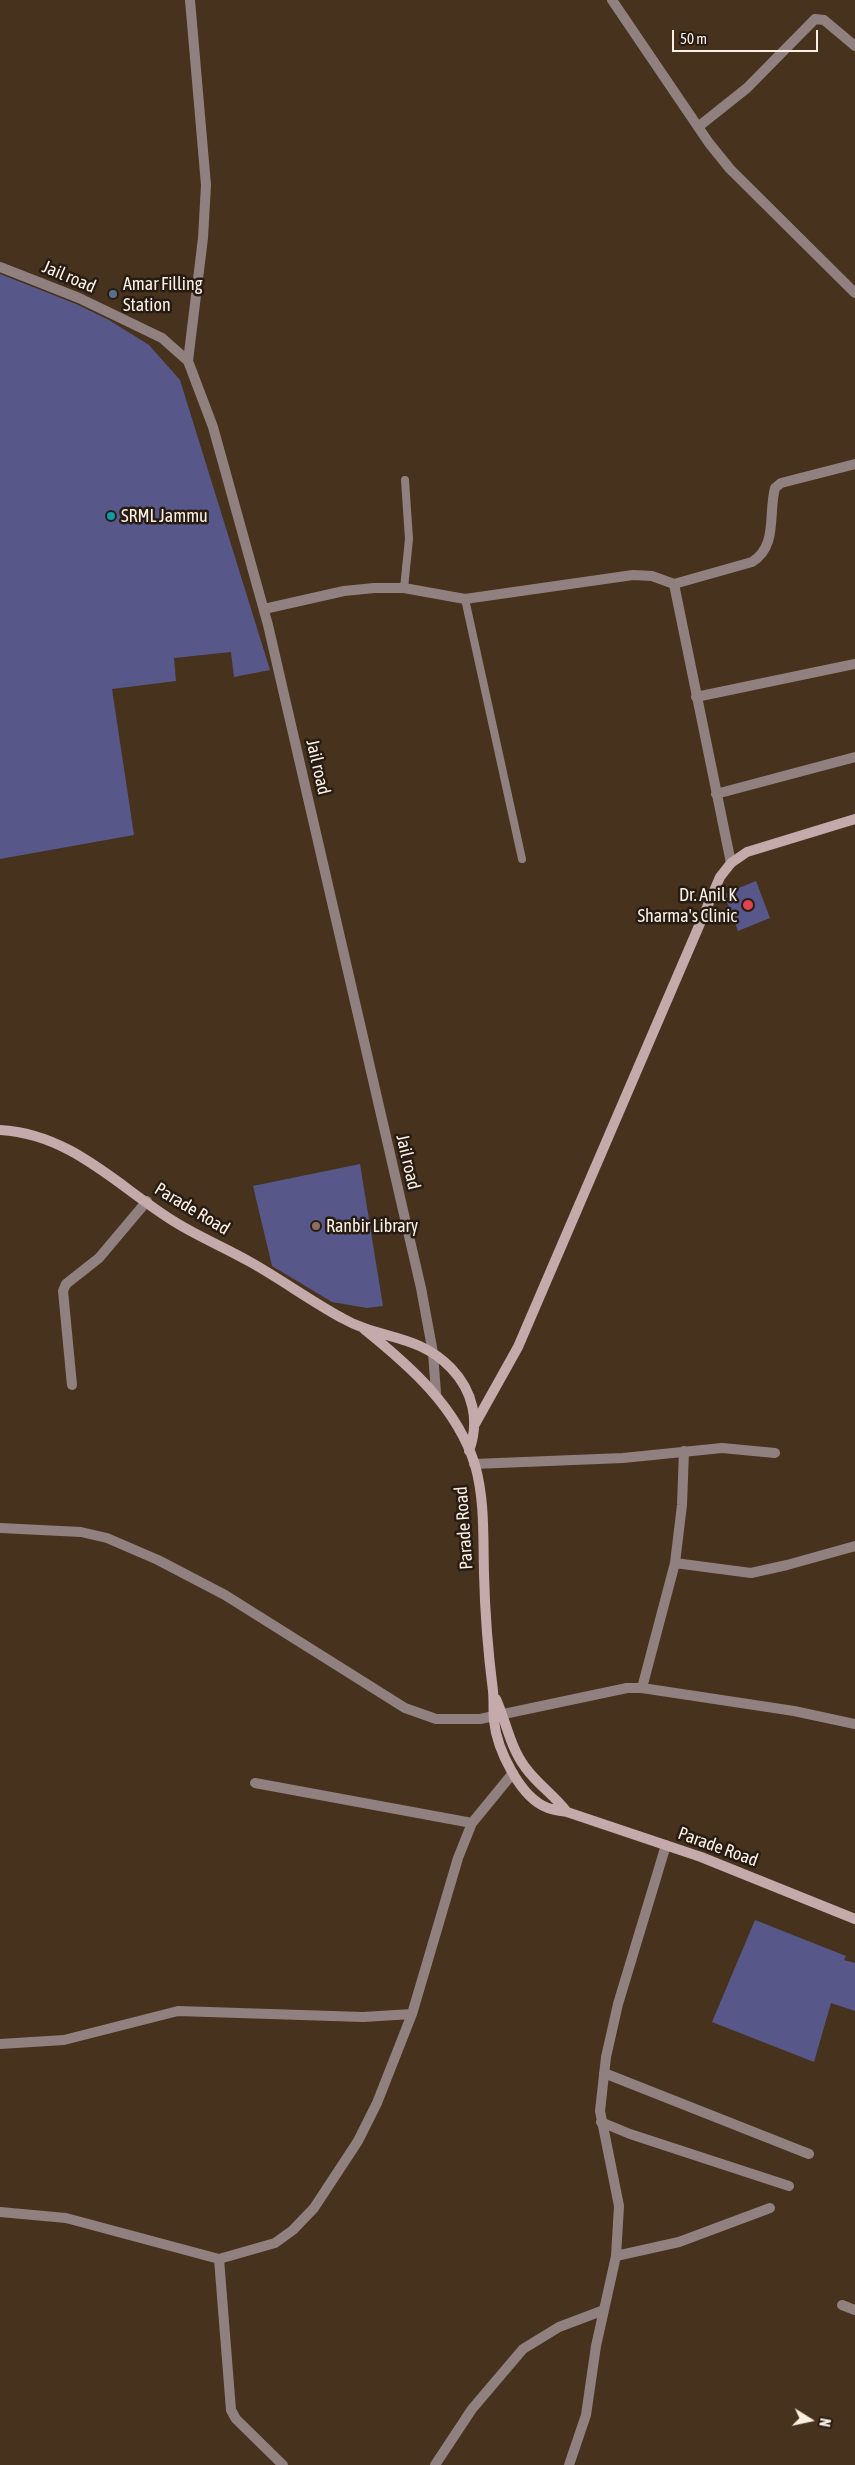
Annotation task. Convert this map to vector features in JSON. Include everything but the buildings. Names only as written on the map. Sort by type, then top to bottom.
[{"type":"main road","points":[[475,1424],[518,1348],[712,893],[731,863],[747,852],[855,819]]},
{"type":"main road","name":"Parade Road","points":[[0,1130],[18,1131],[44,1137],[98,1166],[175,1222],[252,1263],[343,1319],[364,1329],[396,1355],[436,1394],[469,1451],[481,1492],[485,1620],[493,1694],[499,1716],[524,1766],[557,1798],[567,1812]]},
{"type":"main road","points":[[364,1329],[409,1340],[433,1353],[464,1384],[473,1405],[475,1424],[474,1438],[469,1451]]},
{"type":"main road","name":"Parade Road","points":[[499,1716],[498,1741],[513,1773],[537,1802],[548,1808],[567,1812],[701,1857],[855,1919]]},
{"type":"street","points":[[188,361],[203,238],[206,185],[190,0]]},
{"type":"street","points":[[612,0],[698,126],[730,169],[855,292]]},
{"type":"street","points":[[698,126],[747,88],[815,19],[824,20],[855,46]]},
{"type":"street","name":"Jail road","points":[[0,267],[79,298],[162,338],[188,361],[213,427],[264,609],[421,1288],[433,1353],[436,1394]]},
{"type":"street","points":[[264,609],[344,592],[404,588],[465,599],[633,575],[652,576],[674,584],[752,562],[761,556],[769,544],[774,488],[781,483],[855,464]]},
{"type":"street","points":[[674,584],[731,863]]},
{"type":"street","points":[[696,697],[855,664]]},
{"type":"street","points":[[716,794],[855,757]]},
{"type":"street","points":[[72,1385],[63,1291],[66,1284],[99,1258],[147,1201]]},
{"type":"street","points":[[474,1464],[623,1458],[684,1451],[740,1449],[775,1453]]},
{"type":"street","points":[[642,1688],[675,1563],[682,1505],[684,1451]]},
{"type":"street","points":[[0,1528],[59,1529],[107,1538],[158,1560],[225,1595],[405,1708],[424,1716],[454,1720],[499,1716],[627,1688],[642,1688],[794,1711],[855,1724]]},
{"type":"street","points":[[675,1563],[750,1573],[855,1546]]},
{"type":"street","points":[[0,2212],[66,2218],[219,2259],[275,2243],[294,2230],[314,2208],[358,2140],[386,2081],[412,2014],[458,1858],[472,1823],[513,1773]]},
{"type":"street","points":[[255,1783],[472,1823]]},
{"type":"street","points":[[568,2465],[586,2415],[596,2346],[616,2256],[619,2206],[600,2111],[604,2074],[618,2004],[666,1845]]},
{"type":"street","points":[[0,2044],[64,2040],[178,2011],[363,2017],[412,2014]]},
{"type":"street","points":[[604,2074],[809,2154]]},
{"type":"street","points":[[601,2122],[630,2134],[788,2186]]},
{"type":"street","points":[[616,2256],[679,2242],[770,2208]]},
{"type":"street","points":[[219,2259],[231,2410],[236,2419],[283,2465]]},
{"type":"street","points":[[842,2305],[855,2310]]},
{"type":"street","points":[[435,2465],[472,2409],[523,2349],[559,2327],[604,2310]]},
{"type":"lane","points":[[404,588],[410,539],[405,480]]},
{"type":"lane","points":[[465,599],[522,859]]},
{"type":"place","name":"Amar Filling Station","points":[[113,294]]},
{"type":"place","name":"SRML Jammu","points":[[111,516]]},
{"type":"place","name":"Dr. Anil K Sharma's Clinic","points":[[748,905]]},
{"type":"place","name":"Ranbir Library","points":[[316,1226]]}]
